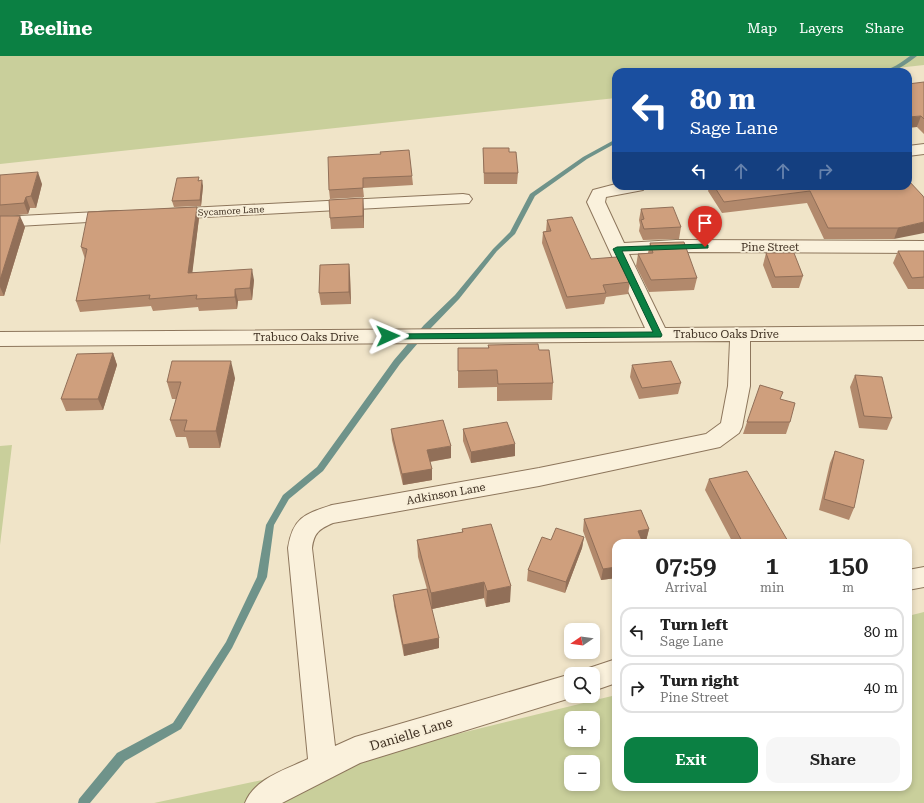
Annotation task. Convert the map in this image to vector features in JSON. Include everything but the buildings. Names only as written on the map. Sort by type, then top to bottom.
[{"type":"street","points":[[912,150],[924,149]]},
{"type":"street","points":[[612,189],[599,194],[596,202],[658,335]]},
{"type":"street","name":"Sycamore Lane","points":[[0,222],[463,199]]},
{"type":"street","name":"Pine Street","points":[[617,249],[676,246],[924,247]]},
{"type":"street","name":"Trabuco Oaks Drive","points":[[0,339],[924,333]]},
{"type":"street","name":"Adkinson Lane","points":[[323,767],[300,548],[302,532],[313,521],[332,514],[539,477],[712,441],[731,427],[739,386],[740,334]]},
{"type":"street","points":[[912,579],[924,577]]},
{"type":"street","points":[[600,677],[612,672]]},
{"type":"street","name":"Danielle Lane","points":[[260,803],[275,790],[355,751],[564,688]]},
{"type":"green space","points":[[0,56],[924,56],[924,65],[897,68],[612,68],[612,98],[0,164]]},
{"type":"green space","points":[[12,445],[0,545],[0,446]]},
{"type":"green space","points":[[924,612],[924,803],[154,803],[323,767],[583,703],[600,703],[600,699],[612,696],[612,791],[912,791],[912,615]]},
{"type":"waterway","points":[[895,68],[914,56]]},
{"type":"waterway","points":[[83,803],[121,757],[177,726],[229,645],[262,577],[270,525],[286,497],[320,469],[397,362],[427,327],[457,297],[495,250],[513,233],[532,195],[585,158],[612,143]]},
{"type":"route","points":[[388,336],[658,335],[617,249],[676,246],[705,247]]}]
